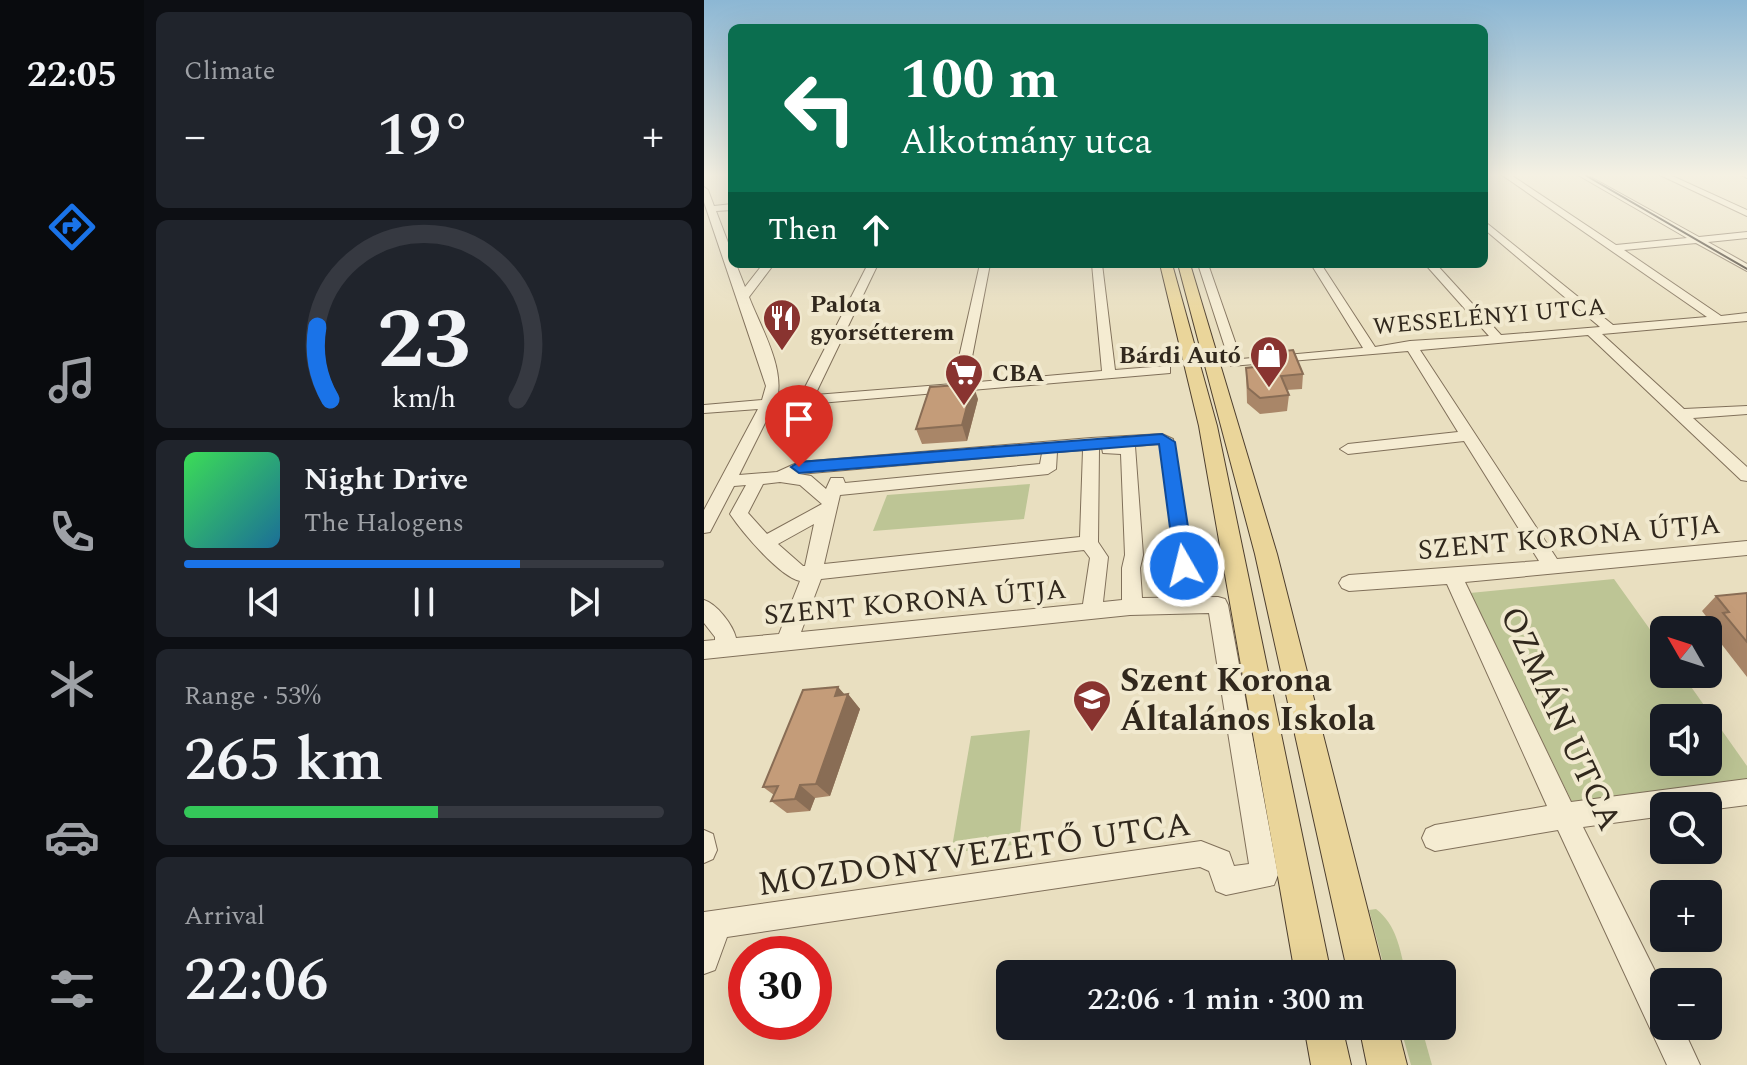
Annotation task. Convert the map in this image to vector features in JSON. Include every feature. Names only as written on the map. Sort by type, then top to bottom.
[{"type":"main road","points":[[1167,268],[1208,426],[1310,960]]},
{"type":"main road","points":[[1185,268],[1266,554],[1363,960]]},
{"type":"main road","points":[[1326,1040],[1331,1065]]},
{"type":"main road","points":[[1381,1040],[1387,1065]]},
{"type":"street","points":[[711,225],[728,262]]},
{"type":"street","points":[[1581,225],[1717,318]]},
{"type":"street","points":[[1674,225],[1747,268]]},
{"type":"street","points":[[1488,227],[1608,327]]},
{"type":"street","points":[[1616,248],[1747,235]]},
{"type":"street","points":[[704,527],[768,404],[773,386],[731,268]]},
{"type":"street","points":[[739,287],[758,278],[766,268]]},
{"type":"street","points":[[805,401],[871,268]]},
{"type":"street","points":[[959,389],[984,268]]},
{"type":"street","points":[[1097,268],[1109,375]]},
{"type":"street","name":"WESSELÉNYI UTCA","points":[[1204,268],[1236,363],[1608,327],[1747,317]]},
{"type":"street","points":[[1319,268],[1370,349]]},
{"type":"street","points":[[1434,268],[1497,338]]},
{"type":"street","points":[[739,287],[758,278]]},
{"type":"street","points":[[1589,329],[1747,476]]},
{"type":"street","points":[[1410,345],[1552,566]]},
{"type":"street","points":[[704,409],[1165,370]]},
{"type":"street","points":[[773,386],[805,401]]},
{"type":"street","points":[[1682,414],[1747,410]]},
{"type":"street","points":[[1348,449],[1466,436]]},
{"type":"street","points":[[1091,447],[1153,438],[1168,442],[1184,566]]},
{"type":"street","points":[[765,543],[830,500],[1048,469],[1050,447]]},
{"type":"street","points":[[780,477],[799,467],[1050,447],[1129,448],[1132,608]]},
{"type":"street","points":[[1091,447],[1092,612]]},
{"type":"street","points":[[786,642],[813,574],[830,500],[843,465]]},
{"type":"street","points":[[729,481],[780,477],[805,480],[830,500]]},
{"type":"street","points":[[758,478],[739,514],[799,574],[813,574]]},
{"type":"street","name":"SZENT KORONA ÚTJA","points":[[1349,583],[1747,548]]},
{"type":"street","name":"SZENT KORONA ÚTJA","points":[[813,574],[1094,550],[1132,562]]},
{"type":"street","name":"OZMÁN UTCA","points":[[1453,576],[1650,992]]},
{"type":"street","name":"SZENT KORONA ÚTJA","points":[[714,649],[1132,608],[1218,605],[1264,875],[1226,881]]},
{"type":"street","points":[[704,608],[726,635],[714,649]]},
{"type":"street","points":[[1435,838],[1566,816],[1747,792]]},
{"type":"street","points":[[704,843],[704,850]]},
{"type":"street","name":"MOZDONYVEZETŐ UTCA","points":[[704,959],[711,925],[1201,854],[1219,862],[1226,881]]},
{"type":"street","name":"OZMÁN UTCA","points":[[1672,1040],[1684,1065]]},
{"type":"green space","points":[[1030,484],[1024,519],[873,531],[887,495]]},
{"type":"green space","points":[[1614,579],[1650,629],[1650,688],[1692,688],[1703,704],[1650,704],[1650,776],[1722,776],[1722,731],[1747,766],[1747,782],[1573,804],[1470,593]]},
{"type":"green space","points":[[1030,730],[1019,844],[951,853],[971,736]]},
{"type":"green space","points":[[1376,909],[1389,923],[1402,960],[1382,960],[1369,910]]},
{"type":"green space","points":[[1404,1040],[1425,1040],[1432,1065],[1411,1065]]},
{"type":"building","points":[[1293,350],[1303,374],[1281,376],[1289,395],[1260,398],[1248,388],[1246,368],[1272,365],[1268,353]]},
{"type":"building","points":[[973,384],[962,425],[916,429],[930,387]]},
{"type":"building","points":[[1747,593],[1747,642],[1723,613],[1729,612],[1716,596]]},
{"type":"building","points":[[838,687],[835,696],[848,694],[816,784],[800,785],[795,799],[771,801],[778,786],[763,787],[803,690]]},
{"type":"tram line","points":[[1671,225],[1747,269]]},
{"type":"place","name":"Palota gyorsétterem","points":[[782,352]]},
{"type":"place","name":"Bárdi Autó","points":[[1269,389]]},
{"type":"place","name":"CBA","points":[[964,407]]},
{"type":"place","name":"Szent Korona Általános Iskola","points":[[1092,733]]},
{"type":"route","points":[[799,467],[1162,439],[1168,442],[1184,566]]}]
